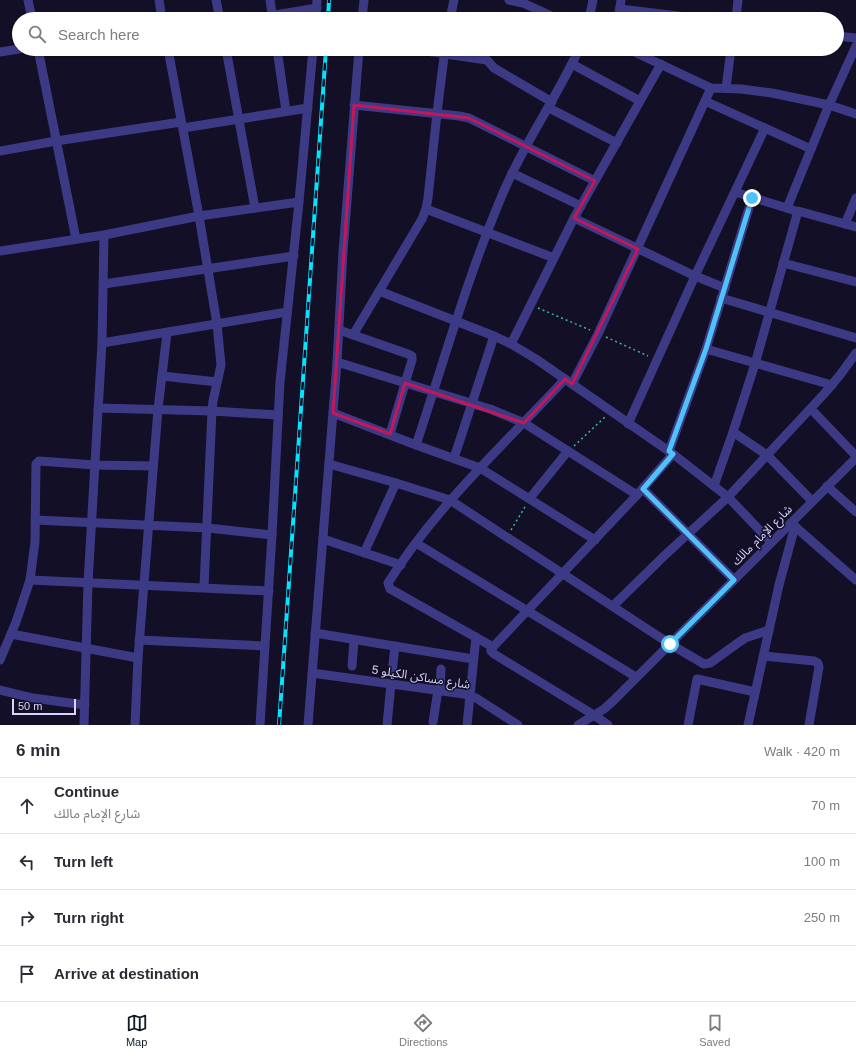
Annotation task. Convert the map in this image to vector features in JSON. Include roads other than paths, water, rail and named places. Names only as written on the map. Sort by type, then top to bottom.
[{"type":"street","points":[[28,0],[31,12]]},
{"type":"street","points":[[158,0],[161,12]]},
{"type":"street","points":[[216,0],[219,12]]},
{"type":"street","points":[[270,0],[272,12]]},
{"type":"street","points":[[363,12],[364,0]]},
{"type":"street","points":[[451,12],[454,0]]},
{"type":"street","points":[[509,0],[522,3],[542,12]]},
{"type":"street","points":[[590,12],[593,0]]},
{"type":"street","points":[[737,12],[738,0]]},
{"type":"street","points":[[290,12],[317,4]]},
{"type":"street","points":[[621,4],[665,12]]},
{"type":"street","points":[[844,37],[856,38]]},
{"type":"street","points":[[787,208],[829,105],[856,46]]},
{"type":"street","points":[[0,52],[12,50]]},
{"type":"street","points":[[39,56],[76,239]]},
{"type":"street","points":[[169,56],[208,268],[217,324],[221,365],[212,411],[208,528],[204,587]]},
{"type":"street","points":[[227,56],[255,208]]},
{"type":"street","points":[[278,56],[286,111]]},
{"type":"street","points":[[260,725],[280,382],[294,256],[312,56]]},
{"type":"street","points":[[308,725],[337,362],[343,252],[354,105],[359,56]]},
{"type":"street","points":[[353,335],[422,219],[426,209],[444,56]]},
{"type":"street","points":[[468,56],[487,60],[494,68],[550,105],[617,143]]},
{"type":"street","points":[[416,445],[456,321],[487,232],[512,173],[575,56]]},
{"type":"street","points":[[643,56],[711,88],[772,92],[829,105],[856,114]]},
{"type":"street","points":[[726,88],[730,56]]},
{"type":"street","points":[[572,64],[640,101]]},
{"type":"street","points":[[511,344],[574,218],[661,64]]},
{"type":"street","points":[[493,647],[390,589],[388,583],[416,543],[450,500],[524,423],[568,381],[598,334],[711,88]]},
{"type":"street","points":[[705,101],[811,149]]},
{"type":"street","points":[[354,105],[437,113],[469,118],[526,148],[595,181]]},
{"type":"street","points":[[0,151],[56,141],[239,119],[308,108]]},
{"type":"street","points":[[628,424],[695,276],[765,128]]},
{"type":"street","points":[[512,173],[581,206]]},
{"type":"street","points":[[735,192],[856,227]]},
{"type":"street","points":[[608,725],[491,651],[493,647],[640,492],[671,452],[706,349],[752,198]]},
{"type":"street","points":[[845,224],[856,198]]},
{"type":"street","points":[[0,251],[104,235],[199,216],[299,202]]},
{"type":"street","points":[[426,209],[554,258]]},
{"type":"street","points":[[714,486],[755,364],[798,211]]},
{"type":"street","points":[[574,218],[695,276],[724,288]]},
{"type":"street","points":[[84,725],[88,583],[102,343],[104,235]]},
{"type":"street","points":[[104,284],[294,256]]},
{"type":"street","points":[[783,263],[856,282]]},
{"type":"street","points":[[379,291],[511,344],[568,381],[628,424],[671,452],[728,497],[771,542]]},
{"type":"street","points":[[721,298],[856,338]]},
{"type":"street","points":[[102,343],[287,312]]},
{"type":"street","points":[[339,330],[410,355],[412,360],[390,434]]},
{"type":"street","points":[[135,725],[139,640],[148,526],[158,409],[167,332]]},
{"type":"street","points":[[454,458],[494,336]]},
{"type":"street","points":[[706,349],[832,385]]},
{"type":"street","points":[[613,606],[664,556],[728,497],[811,409],[855,357]]},
{"type":"street","points":[[337,362],[472,403],[507,415],[524,423],[568,451],[640,492],[689,534],[734,580]]},
{"type":"street","points":[[162,376],[217,382]]},
{"type":"street","points":[[98,408],[212,411],[278,415]]},
{"type":"street","points":[[811,409],[856,457]]},
{"type":"street","points":[[333,413],[480,468],[595,540]]},
{"type":"street","points":[[733,432],[767,455],[812,501]]},
{"type":"street","points":[[530,498],[568,451]]},
{"type":"street","name":"شارع الإمام مالك","points":[[578,725],[612,702],[771,542],[793,524],[812,501],[856,457]]},
{"type":"street","points":[[0,660],[11,634],[30,580],[33,567],[36,520],[35,466],[37,462],[153,466]]},
{"type":"street","points":[[329,464],[450,500],[506,538],[700,662],[707,664],[745,638],[770,630]]},
{"type":"street","points":[[364,552],[396,483]]},
{"type":"street","points":[[827,486],[856,512]]},
{"type":"street","points":[[36,520],[208,528],[272,535]]},
{"type":"street","points":[[748,725],[793,524],[856,580]]},
{"type":"street","points":[[323,540],[401,565]]},
{"type":"street","points":[[416,543],[636,677]]},
{"type":"street","points":[[30,580],[144,584],[269,591]]},
{"type":"street","points":[[315,633],[473,659]]},
{"type":"street","points":[[11,634],[138,658]]},
{"type":"street","points":[[467,725],[476,637]]},
{"type":"street","points":[[139,640],[265,646]]},
{"type":"street","points":[[352,666],[354,640]]},
{"type":"street","points":[[392,672],[395,646]]},
{"type":"street","points":[[764,656],[814,661],[818,663],[819,667],[809,725]]},
{"type":"street","points":[[433,722],[441,669]]},
{"type":"street","name":"شارع مساكن الكيلو 5","points":[[312,673],[470,695],[518,725]]},
{"type":"street","points":[[688,725],[697,679],[755,692]]},
{"type":"street","points":[[387,725],[391,684]]},
{"type":"street","points":[[0,690],[40,699],[84,705]]},
{"type":"railway","points":[[328,12],[329,0]]},
{"type":"railway","points":[[279,725],[326,56]]}]
